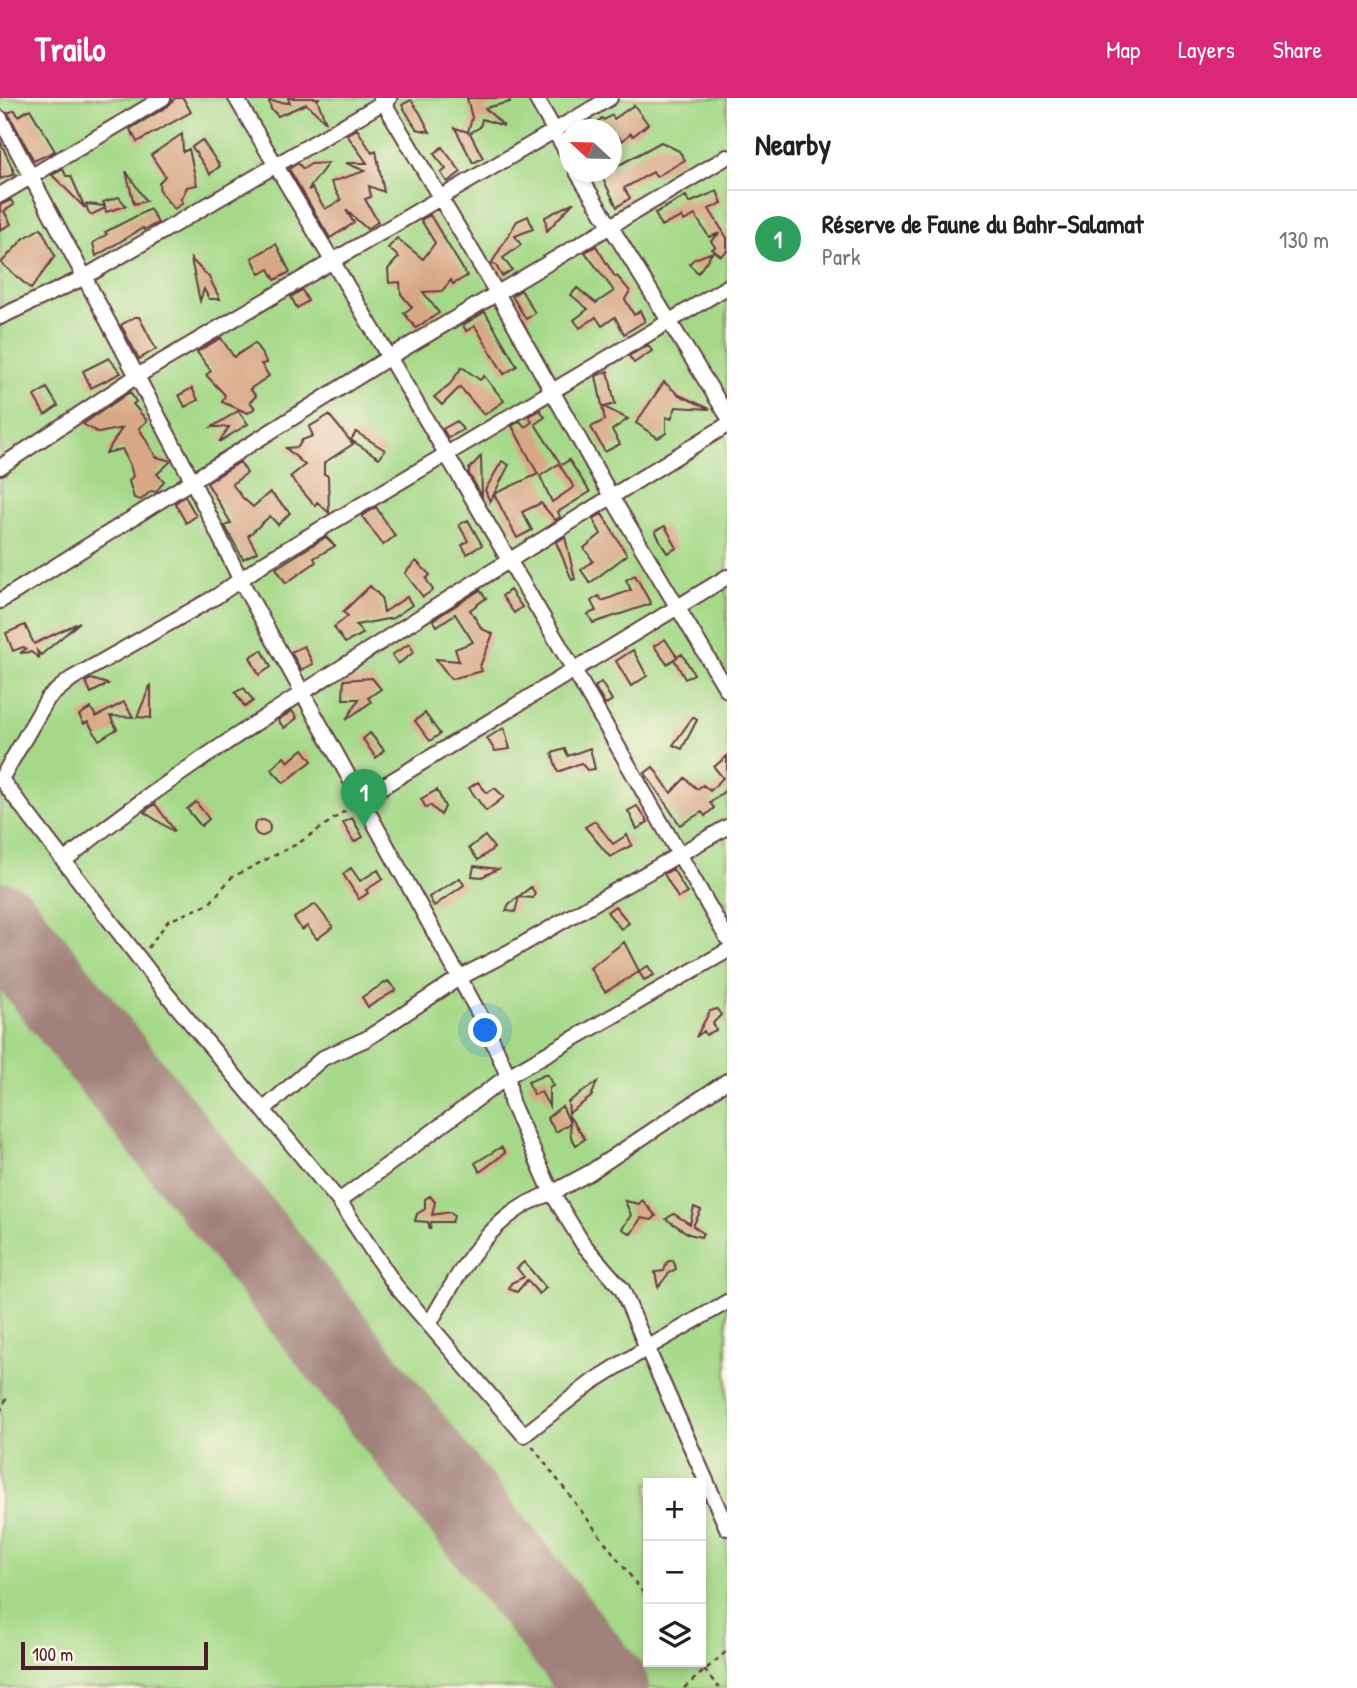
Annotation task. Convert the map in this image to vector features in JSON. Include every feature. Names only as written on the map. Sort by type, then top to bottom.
[{"type":"street","points":[[0,195],[163,98]]},
{"type":"street","points":[[236,98],[507,560],[575,670],[727,938]]},
{"type":"street","points":[[536,98],[559,140]]},
{"type":"street","points":[[0,467],[137,376],[555,133],[610,98]]},
{"type":"street","points":[[0,317],[83,278],[385,100],[497,293],[550,391],[727,690]]},
{"type":"street","points":[[0,118],[192,480],[241,581],[488,1028],[508,1076],[511,1102],[552,1193],[583,1244],[622,1289],[727,1528]]},
{"type":"street","points":[[0,601],[388,358],[727,157]]},
{"type":"street","points":[[583,182],[727,415]]},
{"type":"street","points":[[727,287],[267,561],[241,581],[71,679],[48,698],[0,779],[140,959],[339,1201],[395,1285],[524,1435],[592,1382],[727,1302]]},
{"type":"street","points":[[65,860],[128,809],[302,693],[507,560],[727,425]]},
{"type":"street","points":[[362,799],[727,577]]},
{"type":"street","points":[[263,1110],[323,1058],[366,1039],[459,978],[727,827]]},
{"type":"street","points":[[339,1201],[508,1076],[727,951]]},
{"type":"street","points":[[429,1324],[476,1247],[524,1204],[552,1193],[589,1173],[727,1081]]},
{"type":"path","points":[[140,959],[168,921],[209,904],[232,877],[299,843],[362,799]]},
{"type":"path","points":[[0,1412],[8,1395]]},
{"type":"path","points":[[524,1435],[643,1591]]},
{"type":"path","points":[[684,1688],[703,1668],[727,1651]]},
{"type":"path","points":[[703,1668],[719,1688]]},
{"type":"green space","points":[[0,98],[727,98],[727,1688],[0,1688]]},
{"type":"building","points":[[175,98],[183,98],[191,112],[137,142],[130,129],[168,106]]},
{"type":"building","points":[[288,98],[320,98],[317,99],[326,122],[306,104],[278,116],[271,109],[269,101],[290,103]]},
{"type":"building","points":[[467,98],[509,98],[510,102],[485,108],[504,126],[482,119],[480,127],[470,133],[483,158],[473,163],[455,128],[468,132],[472,118]]},
{"type":"building","points":[[411,100],[430,132],[417,129],[412,122],[402,105]]},
{"type":"building","points":[[634,105],[648,124],[622,141],[622,119],[614,119]]},
{"type":"building","points":[[30,109],[55,151],[34,161],[8,113],[15,110],[18,116]]},
{"type":"building","points":[[357,129],[372,153],[376,151],[384,192],[369,186],[371,197],[365,199],[378,222],[367,229],[346,210],[354,223],[330,238],[289,169],[298,163],[303,169],[311,164],[328,163],[308,190],[312,188],[325,209],[341,200],[331,182],[365,171],[346,163],[367,163],[347,135]]},
{"type":"building","points":[[182,134],[183,152],[189,149],[197,185],[187,187],[181,199],[183,203],[174,209],[160,192],[159,183],[165,176],[151,155]]},
{"type":"building","points":[[202,140],[220,166],[210,174],[192,147]]},
{"type":"building","points":[[0,141],[15,174],[0,179]]},
{"type":"building","points":[[661,142],[679,151],[685,160],[656,177],[653,172],[624,188],[630,198],[617,207],[604,182],[622,182],[622,163]]},
{"type":"building","points":[[442,147],[461,172],[447,182],[441,173],[446,169],[434,154]]},
{"type":"building","points":[[63,169],[66,176],[71,176],[85,208],[52,175]]},
{"type":"building","points":[[126,171],[146,201],[134,204]]},
{"type":"building","points":[[717,191],[722,203],[709,209],[727,238],[727,251],[721,256],[712,249],[715,247],[711,241],[720,233],[709,237],[695,215],[684,221],[682,217],[661,226],[655,213],[686,196],[689,203]]},
{"type":"building","points":[[119,197],[126,206],[106,212],[105,208],[91,215],[88,211],[86,204],[105,206],[103,202]]},
{"type":"building","points":[[11,200],[14,205],[4,211],[11,224],[0,230],[0,205]]},
{"type":"building","points":[[573,203],[547,231],[545,217]]},
{"type":"building","points":[[150,209],[158,223],[144,230],[143,228],[96,256],[93,243],[107,234],[105,232]]},
{"type":"building","points":[[430,215],[467,276],[453,284],[451,280],[442,291],[423,292],[439,313],[416,328],[404,313],[412,307],[401,294],[400,282],[389,283],[388,269],[399,257],[388,248],[397,238],[423,259],[435,243],[421,220]]},
{"type":"building","points":[[528,216],[533,229],[515,236],[521,245],[503,258],[512,270],[502,276],[495,264],[491,264],[517,221]]},
{"type":"building","points":[[41,228],[55,256],[31,289],[1,263],[23,239]]},
{"type":"building","points":[[276,244],[290,272],[275,280],[269,269],[260,274],[252,258]]},
{"type":"building","points":[[596,246],[615,277],[630,291],[625,299],[634,315],[640,311],[645,321],[624,334],[615,317],[602,326],[596,317],[580,328],[574,320],[588,309],[571,295],[577,288],[596,303],[614,291],[585,252]]},
{"type":"building","points":[[713,252],[698,273],[689,264],[694,259]]},
{"type":"building","points":[[191,259],[209,277],[220,299],[209,299],[204,289],[200,301]]},
{"type":"building","points":[[302,290],[308,301],[297,308],[291,297]]},
{"type":"building","points":[[521,290],[535,313],[526,319],[512,296]]},
{"type":"building","points":[[485,312],[517,366],[504,374],[475,326],[466,331],[463,325]]},
{"type":"building","points":[[139,317],[156,349],[139,359],[121,325]]},
{"type":"building","points":[[221,338],[234,357],[255,343],[267,363],[261,364],[269,376],[250,389],[256,396],[250,402],[255,408],[248,413],[222,402],[225,395],[206,375],[211,371],[197,352]]},
{"type":"building","points":[[648,345],[652,351],[634,363],[629,356]]},
{"type":"building","points":[[109,358],[121,373],[91,388],[83,371]]},
{"type":"building","points":[[462,367],[480,380],[484,376],[504,401],[484,415],[460,387],[442,405],[434,397],[450,384]]},
{"type":"building","points":[[608,371],[615,404],[604,407],[628,419],[612,430],[620,444],[605,452],[591,427],[605,420],[596,376]]},
{"type":"building","points":[[664,382],[679,395],[710,409],[676,407],[671,419],[666,417],[666,433],[658,438],[636,423]]},
{"type":"building","points":[[47,388],[58,406],[45,415],[34,396]]},
{"type":"building","points":[[192,388],[198,400],[185,407],[179,395]]},
{"type":"building","points":[[130,392],[136,402],[133,404],[147,421],[139,428],[156,457],[171,461],[157,474],[164,481],[156,492],[151,491],[141,500],[134,498],[129,481],[133,476],[122,449],[106,453],[122,428],[99,433],[83,424]]},
{"type":"building","points":[[540,410],[545,417],[535,424],[560,463],[540,476],[552,502],[574,487],[560,466],[569,460],[590,492],[558,512],[560,517],[555,520],[541,503],[522,512],[532,530],[517,538],[494,494],[538,474],[512,426],[520,421],[525,427],[532,422],[529,416]]},
{"type":"building","points":[[238,411],[248,424],[219,442],[229,427],[212,427]]},
{"type":"building","points":[[329,415],[353,444],[324,463],[324,474],[328,476],[329,513],[317,502],[315,506],[290,477],[305,465],[286,448],[298,447],[302,440],[313,436],[309,427]]},
{"type":"building","points":[[457,421],[463,430],[448,438],[443,429]]},
{"type":"building","points":[[356,432],[385,450],[379,458],[351,440]]},
{"type":"building","points":[[481,456],[482,496],[469,474],[469,469]]},
{"type":"building","points":[[502,461],[509,465],[490,502],[485,490]]},
{"type":"building","points":[[240,462],[247,473],[232,484],[243,498],[253,507],[270,492],[290,513],[278,525],[270,516],[248,536],[257,552],[243,559],[225,526],[231,523],[207,483]]},
{"type":"building","points":[[185,496],[196,516],[186,523],[175,503]]},
{"type":"building","points":[[376,507],[395,536],[383,545],[362,516]]},
{"type":"building","points":[[602,514],[627,555],[590,583],[581,570],[593,561],[584,548],[601,534],[593,519]]},
{"type":"building","points":[[468,520],[482,545],[467,554],[462,545],[468,541],[459,525]]},
{"type":"building","points":[[665,526],[677,548],[667,553],[655,531]]},
{"type":"building","points":[[326,537],[335,546],[314,558],[316,562],[286,583],[276,568]]},
{"type":"building","points":[[565,537],[575,579],[572,580],[556,542]]},
{"type":"building","points":[[416,561],[430,575],[426,579],[433,590],[423,597],[405,573]]},
{"type":"building","points":[[635,575],[651,604],[593,623],[588,614],[596,611],[591,601],[599,596],[602,601],[631,590],[626,580]]},
{"type":"building","points":[[370,586],[381,597],[384,612],[407,597],[412,605],[393,618],[356,625],[363,634],[345,643],[334,627],[348,616],[343,612]]},
{"type":"building","points":[[480,590],[486,598],[470,610],[482,629],[493,634],[480,666],[482,671],[451,679],[436,659],[459,661],[455,649],[473,642],[455,614],[437,626],[433,620]]},
{"type":"building","points":[[510,590],[522,607],[514,613],[502,596]]},
{"type":"building","points":[[80,622],[41,655],[37,651],[39,658],[31,652],[20,653],[26,649],[23,647],[13,651],[6,633],[25,625],[34,644]]},
{"type":"building","points":[[665,639],[677,657],[667,664],[654,646]]},
{"type":"building","points":[[409,644],[414,652],[398,664],[392,655]]},
{"type":"building","points":[[304,646],[313,664],[301,670],[291,652]]},
{"type":"building","points":[[262,650],[271,667],[259,675],[250,657]]},
{"type":"building","points":[[633,650],[647,676],[631,686],[616,661]]},
{"type":"building","points":[[682,654],[694,674],[685,679],[674,659]]},
{"type":"building","points":[[372,678],[381,689],[368,698],[371,702],[346,720],[359,699],[343,699],[344,680]]},
{"type":"building","points":[[91,679],[108,684],[91,693],[86,682]]},
{"type":"building","points":[[601,682],[612,700],[605,705],[595,687]]},
{"type":"building","points":[[151,684],[151,718],[137,717]]},
{"type":"building","points":[[244,688],[253,701],[245,707],[235,692]]},
{"type":"building","points":[[124,702],[133,717],[110,716],[117,729],[99,740],[88,722],[84,724],[79,715],[91,708],[96,717]]},
{"type":"building","points":[[292,711],[297,718],[284,728],[278,720]]},
{"type":"building","points":[[425,713],[440,734],[430,741],[415,721]]},
{"type":"building","points":[[693,717],[697,720],[682,749],[673,745]]},
{"type":"building","points":[[504,728],[510,749],[495,751],[487,738]]},
{"type":"building","points":[[370,733],[384,750],[376,758],[363,739]]},
{"type":"building","points":[[590,748],[595,769],[587,770],[581,763],[558,772],[552,753],[565,749],[568,756]]},
{"type":"building","points":[[303,749],[312,761],[284,783],[271,769],[284,757],[288,762]]},
{"type":"building","points":[[727,756],[727,789],[710,803],[714,808],[705,816],[702,812],[680,825],[645,773],[653,767],[671,793],[685,778],[697,789],[703,785],[710,791],[723,778],[714,767]]},
{"type":"building","points":[[478,782],[487,793],[495,788],[504,797],[486,811],[469,788]]},
{"type":"building","points":[[437,790],[445,807],[441,815],[430,805],[426,808],[421,799]]},
{"type":"building","points":[[196,802],[209,819],[201,826],[187,809]]},
{"type":"building","points":[[155,804],[174,830],[173,831],[144,812]]},
{"type":"building","points":[[637,806],[648,822],[637,829],[628,811]]},
{"type":"building","points":[[352,818],[363,837],[354,842],[343,823]]},
{"type":"building","points":[[259,820],[265,820],[270,828],[268,834],[259,836],[254,831],[254,825]]},
{"type":"building","points":[[595,821],[613,844],[627,835],[632,845],[610,857],[585,827]]},
{"type":"building","points":[[485,836],[494,848],[478,860],[469,848]]},
{"type":"building","points":[[474,866],[498,869],[482,877],[472,876]]},
{"type":"building","points":[[351,868],[360,881],[378,870],[383,879],[366,890],[368,893],[359,899],[343,874]]},
{"type":"building","points":[[673,869],[687,893],[678,898],[664,874]]},
{"type":"building","points":[[460,878],[464,885],[434,906],[429,897]]},
{"type":"building","points":[[531,887],[535,893],[533,898],[519,897],[515,912],[506,911],[509,904]]},
{"type":"building","points":[[315,904],[333,927],[317,939],[307,926],[302,930],[294,918]]},
{"type":"building","points":[[615,906],[629,923],[621,929],[607,912]]},
{"type":"building","points":[[624,942],[639,971],[648,966],[654,975],[644,980],[639,972],[605,992],[590,968]]},
{"type":"building","points":[[388,981],[396,990],[368,1007],[362,997]]},
{"type":"building","points":[[717,1009],[721,1015],[713,1023],[716,1030],[706,1035],[704,1031],[696,1037],[710,1011]]},
{"type":"building","points":[[548,1075],[553,1086],[549,1088],[549,1106],[541,1092],[534,1095],[528,1082]]},
{"type":"building","points":[[597,1082],[591,1097],[569,1113],[568,1102]]},
{"type":"building","points":[[562,1106],[570,1123],[556,1132],[547,1118]]},
{"type":"building","points":[[569,1116],[585,1139],[576,1145],[571,1137]]},
{"type":"building","points":[[501,1147],[505,1153],[480,1172],[475,1163]]},
{"type":"building","points":[[430,1196],[435,1202],[432,1215],[450,1212],[454,1216],[452,1222],[431,1222],[430,1229],[428,1222],[415,1221],[417,1214],[425,1209],[425,1199]]},
{"type":"building","points":[[642,1200],[656,1216],[652,1220],[641,1218],[631,1234],[622,1229],[631,1215],[625,1201],[639,1204]]},
{"type":"building","points":[[694,1207],[701,1210],[693,1226],[703,1233],[701,1237],[689,1234],[666,1219],[674,1214],[690,1224]]},
{"type":"building","points":[[673,1260],[676,1269],[670,1272],[658,1287],[655,1272],[664,1271],[667,1262]]},
{"type":"building","points":[[524,1262],[546,1288],[539,1294],[527,1280],[517,1292],[509,1289],[511,1283],[524,1277],[517,1268]]},
{"type":"runway","points":[[0,923],[607,1688]]},
{"type":"place","name":"Réserve de Faune du Bahr-Salamat","points":[[364,827]]}]
